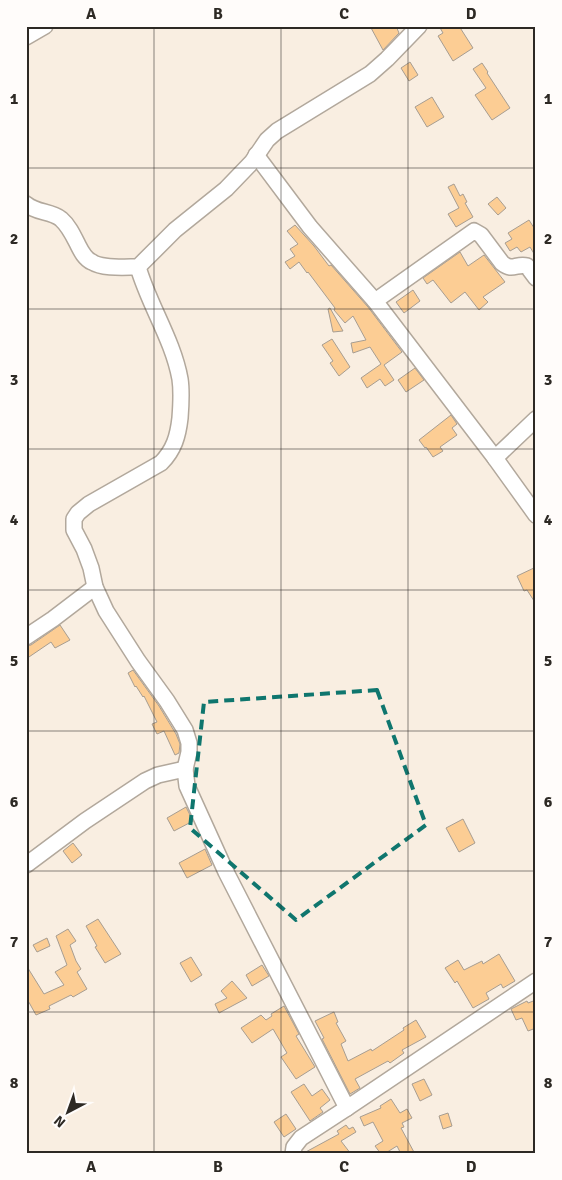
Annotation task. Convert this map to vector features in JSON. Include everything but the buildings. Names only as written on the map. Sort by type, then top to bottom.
[{"type":"street","points":[[26,37],[45,26]]},
{"type":"street","points":[[26,204],[34,210],[52,214],[63,221],[70,228],[85,257],[91,262],[99,265],[138,267],[175,230],[226,189],[252,162],[267,140],[277,131],[370,74],[388,59],[419,26]]},
{"type":"street","points":[[256,155],[310,227],[375,301],[495,458],[536,515]]},
{"type":"street","points":[[375,301],[474,231],[481,235],[502,263],[511,268],[522,265],[527,266],[536,278]]},
{"type":"street","points":[[138,267],[142,283],[172,350],[180,380],[182,400],[177,437],[173,449],[161,463],[89,504],[78,513],[74,519],[74,530],[91,568],[94,587],[111,619],[138,661],[168,700],[185,730],[189,743],[185,769],[187,786],[226,872],[347,1108]]},
{"type":"street","points":[[495,458],[536,419]]},
{"type":"street","points":[[26,637],[94,587]]},
{"type":"street","points":[[26,865],[85,821],[145,781],[171,771],[185,769]]},
{"type":"street","points":[[293,1154],[294,1147],[301,1138],[536,981]]},
{"type":"highlighted area","points":[[377,690],[426,825],[296,920],[190,828],[204,702]]}]
